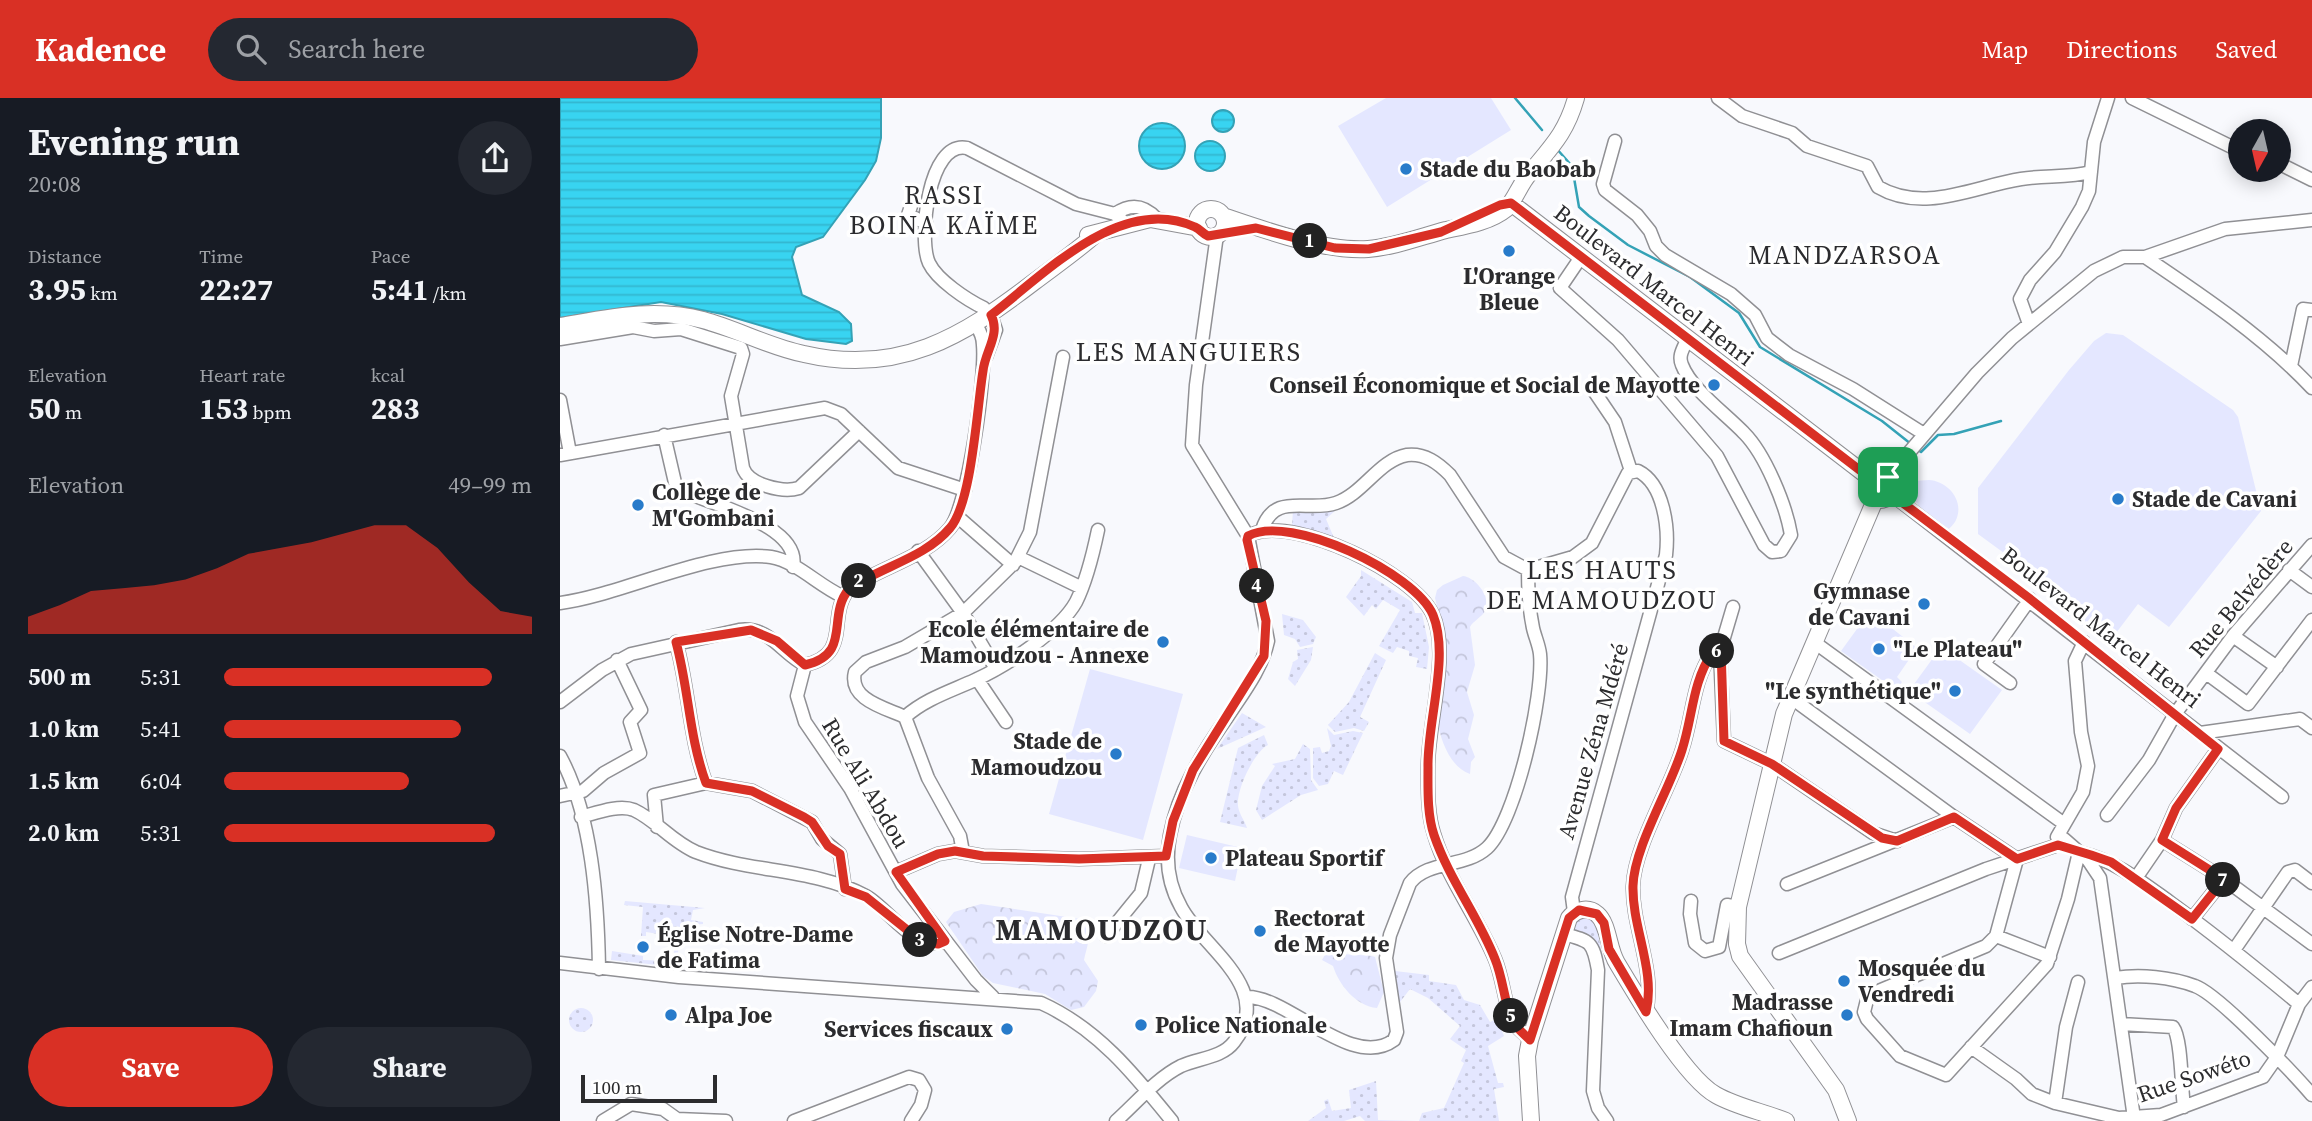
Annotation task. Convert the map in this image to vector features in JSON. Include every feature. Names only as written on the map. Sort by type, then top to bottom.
[{"type":"main road","points":[[893,355],[987,311],[1121,219],[1160,219],[1212,230],[1256,228],[1335,248],[1350,249],[1389,246],[1476,223],[1500,212],[1511,203],[1520,184],[1561,137],[1576,98]]},
{"type":"main road","name":"Boulevard Marcel Henri","points":[[1511,203],[1870,478]]},
{"type":"main road","points":[[560,326],[629,314],[669,314],[702,320],[818,357],[855,359],[893,355],[938,344],[976,325],[987,311],[1037,272],[1044,262],[1079,239],[1097,233]]},
{"type":"main road","points":[[1877,474],[1888,477],[1893,484],[1891,494],[1885,499],[1875,500],[1867,491],[1870,478],[1877,474]]},
{"type":"main road","points":[[1848,1121],[1836,1090],[1740,956],[1737,944],[1738,907],[1790,697],[1875,500]]},
{"type":"main road","points":[[1531,1121],[1527,1056],[1530,1040],[1564,934],[1574,912],[1587,910],[1597,914],[1604,923],[1609,949],[1646,1012],[1703,1084],[1715,1095],[1786,1121]]},
{"type":"street","points":[[1718,98],[1742,116],[1792,133],[1807,146],[1867,166],[1878,187],[1903,196],[1965,195],[2017,179],[2091,172]]},
{"type":"street","points":[[2029,324],[2020,299],[2025,288],[2046,265],[2082,207],[2089,191],[2094,142],[2108,98]]},
{"type":"street","points":[[2132,98],[2228,145]]},
{"type":"street","points":[[1615,141],[1603,184],[1605,190],[1637,215],[1656,246],[1731,294],[1755,315],[1768,338],[1789,355],[1853,390],[1924,434]]},
{"type":"street","points":[[984,364],[996,330],[987,311],[930,267],[923,248],[933,177],[941,161],[959,147],[999,163],[1076,204],[1121,219]]},
{"type":"street","points":[[2291,170],[2312,180]]},
{"type":"street","points":[[911,206],[908,215],[926,223]]},
{"type":"street","points":[[1888,477],[1977,373],[2029,324],[2094,271],[2123,257],[2145,257],[2225,229],[2312,220]]},
{"type":"street","points":[[1116,1121],[1181,1066],[1219,1053],[1232,1045],[1241,1028],[1247,997],[1239,980],[1182,910],[1170,882],[1166,856],[1173,821],[1193,770],[1264,656],[1266,621],[1248,536],[1192,445],[1212,230]]},
{"type":"street","points":[[1581,257],[1560,288],[1618,340],[1667,393],[1690,426],[1717,456],[1764,545],[1772,552],[1781,551],[1791,535],[1780,497],[1747,436],[1711,402],[1683,368],[1681,351],[1687,340]]},
{"type":"street","points":[[2145,257],[2239,324],[2291,366],[2312,388]]},
{"type":"street","points":[[2291,366],[2303,309],[2312,310]]},
{"type":"street","points":[[560,702],[617,660],[676,642],[751,630],[777,641],[805,665],[831,653],[835,644],[842,596],[860,580],[944,535],[958,517],[965,490],[984,364],[984,342],[976,325]]},
{"type":"street","points":[[560,339],[633,327],[654,331],[681,329],[736,345],[743,354],[731,391],[744,473],[777,489],[790,491],[815,475],[859,431]]},
{"type":"street","points":[[963,852],[960,836],[928,778],[905,717],[863,697],[855,684],[855,672],[866,662],[905,647],[963,613],[1016,561],[1030,532],[1063,357]]},
{"type":"street","points":[[1262,530],[1268,516],[1280,508],[1336,503],[1400,457],[1420,455],[1440,465],[1450,475],[1504,557],[1528,570],[1573,557],[1592,543],[1624,477],[1631,471],[1615,422],[1594,391]]},
{"type":"street","points":[[560,400],[565,454],[825,408],[841,414],[898,468],[965,490]]},
{"type":"street","points":[[664,435],[677,487],[771,529],[791,551],[793,567]]},
{"type":"street","name":"Avenue Zéna Mdéré","points":[[1574,912],[1572,897],[1661,576],[1668,539],[1653,483],[1643,474],[1631,471]]},
{"type":"street","name":"Boulevard Marcel Henri","points":[[1891,494],[2029,598],[2282,797]]},
{"type":"street","points":[[958,517],[1016,561],[1082,588]]},
{"type":"street","points":[[905,717],[926,702],[996,669],[1069,613],[1082,588],[1098,530]]},
{"type":"street","points":[[1248,536],[1262,530],[1304,535],[1355,555],[1400,580],[1421,597],[1432,613],[1438,631],[1438,659],[1427,764],[1434,834],[1446,865],[1495,960],[1513,1022],[1530,1040]]},
{"type":"street","name":"Rue Belvédère","points":[[2107,815],[2149,760],[2175,714],[2233,636],[2312,545]]},
{"type":"street","points":[[918,551],[963,613],[996,669]]},
{"type":"street","points":[[560,603],[736,559],[772,557],[842,596]]},
{"type":"street","points":[[1247,997],[1262,999],[1315,1028],[1355,1043],[1375,1048],[1392,1042],[1397,1032],[1386,970],[1390,935],[1410,883],[1416,875],[1467,859],[1486,848],[1499,831],[1524,766],[1540,653],[1528,600],[1528,570]]},
{"type":"street","points":[[2289,570],[2312,587]]},
{"type":"street","points":[[2010,683],[1984,664],[2029,598]]},
{"type":"street","points":[[1733,607],[1721,649],[1724,741],[1772,764],[1873,834],[1897,841]]},
{"type":"street","points":[[2248,704],[2312,620]]},
{"type":"street","points":[[2233,636],[2277,667]]},
{"type":"street","points":[[676,642],[687,682],[692,740],[706,783]]},
{"type":"street","points":[[1814,642],[2063,823]]},
{"type":"street","points":[[1779,953],[2040,850],[2059,840],[2063,823],[2083,792],[2088,766],[2081,732],[2075,661],[2084,642]]},
{"type":"street","points":[[1646,1012],[1651,990],[1633,902],[1634,875],[1683,749],[1699,678],[1712,653],[1721,649]]},
{"type":"street","points":[[560,796],[577,792],[640,753],[630,721],[640,710],[617,660]]},
{"type":"street","name":"Rue Ali Abdou","points":[[805,665],[797,696],[805,722],[850,788],[896,872],[945,941],[993,997]]},
{"type":"street","points":[[2206,673],[2248,704],[2261,723]]},
{"type":"street","points":[[977,679],[1006,722]]},
{"type":"street","points":[[1790,697],[1954,817],[2017,859]]},
{"type":"street","points":[[2200,733],[2300,719],[2312,728]]},
{"type":"street","points":[[2136,878],[2162,840],[2176,808],[2218,749]]},
{"type":"street","points":[[560,756],[577,792],[592,875],[599,969]]},
{"type":"street","points":[[657,828],[654,795],[706,783],[752,791],[812,822],[822,839],[840,854],[845,889]]},
{"type":"street","points":[[581,817],[624,808],[633,810],[696,852],[792,872],[845,889],[866,897],[921,941],[938,944],[945,941]]},
{"type":"street","points":[[1787,884],[1954,817]]},
{"type":"street","points":[[2059,840],[2079,852],[2111,862],[2136,878],[2234,950],[2299,1004]]},
{"type":"street","points":[[2162,840],[2265,907],[2312,944]]},
{"type":"street","points":[[896,872],[938,854],[963,852],[1010,858],[1149,859],[1166,856]]},
{"type":"street","points":[[2017,859],[1996,936],[1986,946],[1881,990],[1867,1000],[1864,1006],[1867,1019],[1876,1032],[1909,1061],[1946,1075],[2040,973],[2050,957],[2079,852]]},
{"type":"street","points":[[2079,852],[2100,878],[2121,1024],[2140,1119]]},
{"type":"street","points":[[1106,936],[1141,893],[1149,859]]},
{"type":"street","points":[[2234,950],[2288,872],[2295,870],[2312,883]]},
{"type":"street","points":[[2192,919],[2224,879]]},
{"type":"street","points":[[1691,901],[1690,914],[1695,943],[1705,951],[1719,947],[1727,905],[1738,907]]},
{"type":"street","points":[[1564,934],[1586,940],[1594,951],[1598,970],[1593,1091],[1607,1121]]},
{"type":"street","points":[[1996,936],[2050,957]]},
{"type":"street","points":[[560,963],[599,969],[751,982],[993,997],[1041,1003],[1062,1012],[1108,1048],[1172,1121]]},
{"type":"street","points":[[2115,978],[2132,975],[2197,986],[2277,1056],[2312,1096]]},
{"type":"street","points":[[974,996],[976,980]]},
{"type":"street","points":[[2055,1103],[2066,1027],[2078,982]]},
{"type":"street","name":"Rue Sowéto","points":[[1971,1047],[2032,1094],[2098,1114],[2140,1119],[2184,1107],[2263,1077],[2277,1056],[2299,1004],[2312,987]]},
{"type":"street","points":[[2121,1024],[2173,1027],[2180,1045],[2179,1070],[2184,1107]]},
{"type":"street","points":[[793,1121],[909,1077],[919,1080],[925,1090],[921,1105],[911,1121]]},
{"type":"street","points":[[603,1121],[631,1104],[663,1109],[676,1120],[726,1121]]},
{"type":"green space","name":"Stade du Baobab","points":[[1386,98],[1491,98],[1511,130],[1387,207],[1338,126]]},
{"type":"green space","name":"Stade de Cavani","points":[[2106,333],[2123,335],[2233,410],[2238,417],[2261,511],[2169,627],[2138,604],[2107,645],[2065,612],[2067,599],[1978,534],[1978,488],[2069,370],[2094,341]]},
{"type":"green space","points":[[1929,480],[1948,488],[1958,505],[1956,520],[1945,533],[1915,509],[1918,504],[1911,497],[1914,481]]},
{"type":"green space","points":[[1338,508],[1326,519],[1334,538],[1292,525],[1293,510]]},
{"type":"green space","points":[[1361,570],[1412,602],[1415,613],[1422,613],[1429,647],[1427,669],[1416,667],[1418,658],[1409,656],[1409,651],[1397,647],[1393,653],[1379,646],[1400,610],[1383,600],[1376,609],[1372,605],[1364,616],[1346,597],[1361,576]]},
{"type":"green space","points":[[1463,576],[1468,577],[1481,589],[1487,606],[1470,627],[1475,665],[1467,692],[1474,715],[1468,739],[1475,757],[1471,762],[1470,774],[1452,760],[1441,737],[1438,722],[1443,631],[1435,598],[1437,590],[1443,585]]},
{"type":"green space","name":"\"Le Plateau\"","points":[[1870,611],[1917,648],[1897,677],[1902,682],[1896,690],[1841,651]]},
{"type":"green space","points":[[1282,614],[1303,620],[1316,637],[1313,644],[1300,647],[1295,639],[1284,635]]},
{"type":"green space","points":[[1313,647],[1311,660],[1295,686],[1288,679],[1293,662],[1298,659],[1297,650]]},
{"type":"green space","name":"\"Le synthétique\"","points":[[1941,647],[2002,690],[1970,734],[1909,691]]},
{"type":"green space","points":[[1375,653],[1386,660],[1360,717],[1369,722],[1364,731],[1354,728],[1335,732],[1328,725],[1349,702]]},
{"type":"green space","name":"Stade de Mamoudzou","points":[[1090,669],[1183,694],[1143,840],[1049,814]]},
{"type":"green space","points":[[1242,713],[1266,727],[1217,749]]},
{"type":"green space","points":[[1327,728],[1334,735],[1353,731],[1363,733],[1343,775],[1334,771],[1328,784],[1319,786],[1313,778],[1313,748],[1320,747],[1322,753],[1329,751],[1331,746]]},
{"type":"green space","points":[[1264,735],[1268,745],[1252,763],[1238,799],[1247,828],[1220,822],[1238,748]]},
{"type":"green space","points":[[1303,744],[1310,749],[1311,780],[1318,790],[1301,795],[1262,820],[1256,810],[1262,786],[1275,766],[1272,764],[1295,759]]},
{"type":"green space","name":"Plateau Sportif","points":[[1187,835],[1242,848],[1235,881],[1179,868]]},
{"type":"green space","points":[[625,901],[705,908],[693,910],[691,920],[703,924],[680,926],[677,967],[611,960],[612,951],[643,956],[643,960],[669,961],[670,954],[674,954],[675,943],[671,943],[671,936],[646,932],[646,936],[641,936],[643,907],[624,905]]},
{"type":"green space","points":[[981,904],[1080,919],[1088,934],[1084,960],[1098,981],[1096,991],[1084,1007],[1071,1010],[1045,994],[993,983],[983,976],[946,922],[954,912]]},
{"type":"green space","points":[[1585,915],[1595,921],[1601,948],[1573,930],[1572,924]]},
{"type":"green space","points":[[1326,953],[1375,957],[1384,992],[1377,1008],[1362,1003],[1349,993],[1333,966],[1322,960]]},
{"type":"green space","points":[[1395,971],[1429,975],[1429,981],[1456,985],[1464,1000],[1480,1005],[1490,1022],[1497,1019],[1504,1036],[1488,1046],[1498,1083],[1503,1083],[1504,1087],[1494,1089],[1499,1121],[1419,1121],[1422,1113],[1444,1108],[1464,1063],[1461,1061],[1466,1050],[1450,1039],[1460,1026],[1428,998],[1410,989],[1400,1002],[1395,1002]]},
{"type":"green space","points":[[576,1008],[586,1008],[593,1015],[593,1025],[586,1032],[576,1032],[569,1025],[569,1015]]},
{"type":"green space","points":[[1376,1081],[1378,1120],[1419,1121],[1365,1121],[1360,1116],[1344,1121],[1308,1121],[1326,1108],[1324,1101],[1328,1099],[1332,1111],[1351,1108],[1349,1090]]},
{"type":"water","points":[[560,98],[881,98],[881,138],[876,161],[823,237],[796,247],[792,257],[802,295],[839,312],[851,324],[852,341],[846,344],[806,339],[722,314],[661,302],[560,318]]},
{"type":"water","points":[[1223,110],[1233,117],[1234,121],[1227,131],[1223,132],[1213,125],[1212,121],[1219,111]]},
{"type":"water","points":[[1162,123],[1178,130],[1185,146],[1178,162],[1162,169],[1146,162],[1139,146],[1146,130]]},
{"type":"water","points":[[1210,141],[1221,145],[1225,156],[1221,167],[1210,171],[1199,167],[1195,156],[1199,145]]},
{"type":"waterway","points":[[1515,98],[1542,130]]},
{"type":"waterway","points":[[1556,148],[1572,166],[1579,207],[1589,216],[1628,245],[1690,277],[1739,313],[1760,347],[1882,421],[1911,444]]},
{"type":"waterway","points":[[1916,449],[1921,452],[1938,435],[1954,434],[2001,421]]},
{"type":"place","name":"Stade du Baobab","points":[[1406,169]]},
{"type":"place","name":"L'Orange Bleue","points":[[1509,251]]},
{"type":"place","name":"Conseil Économique et Social de Mayotte","points":[[1714,385]]},
{"type":"place","name":"Stade de Cavani","points":[[2118,499]]},
{"type":"place","name":"Collège de M'Gombani","points":[[638,505]]},
{"type":"place","name":"Gymnase de Cavani","points":[[1924,604]]},
{"type":"place","name":"Ecole élémentaire de Mamoudzou - Annexe","points":[[1163,642]]},
{"type":"place","name":"\"Le Plateau\"","points":[[1879,649]]},
{"type":"place","name":"\"Le synthétique\"","points":[[1955,691]]},
{"type":"place","name":"Stade de Mamoudzou","points":[[1116,754]]},
{"type":"place","name":"Plateau Sportif","points":[[1211,858]]},
{"type":"place","name":"Rectorat de Mayotte","points":[[1260,931]]},
{"type":"place","name":"Église Notre-Dame de Fatima","points":[[643,947]]},
{"type":"place","name":"Mosquée du Vendredi","points":[[1844,981]]},
{"type":"place","name":"Alpa Joe","points":[[671,1015]]},
{"type":"place","name":"Madrasse Imam Chafioun","points":[[1847,1015]]},
{"type":"place","name":"Police Nationale","points":[[1141,1025]]},
{"type":"place","name":"Services fiscaux","points":[[1007,1029]]},
{"type":"district","name":"RASSI BOINA KAÏME","points":[[944,210]]},
{"type":"district","name":"MANDZARSOA","points":[[1845,255]]},
{"type":"district","name":"LES MANGUIERS","points":[[1189,352]]},
{"type":"district","name":"LES HAUTS DE MAMOUDZOU","points":[[1602,585]]},
{"type":"district","name":"MAMOUDZOU","points":[[1102,930]]},
{"type":"route","points":[[1511,203],[1870,478],[1877,474],[1888,477],[1893,484],[1891,494],[1912,512],[2029,598],[2218,749],[2176,808],[2162,840],[2224,879],[2192,919],[2111,862],[2060,845],[2017,859],[1954,817],[1897,841],[1873,834],[1772,764],[1734,749],[1724,741],[1721,720],[1721,649],[1712,653],[1699,678],[1683,749],[1634,875],[1633,902],[1643,964],[1651,990],[1646,1012],[1609,949],[1604,923],[1593,911],[1579,910],[1569,918],[1530,1040],[1513,1022],[1495,960],[1446,865],[1434,834],[1427,764],[1438,659],[1438,631],[1432,613],[1421,597],[1400,580],[1355,555],[1313,537],[1290,532],[1262,530],[1248,536],[1268,641],[1264,656],[1246,688],[1193,770],[1173,821],[1166,856],[1149,859],[1010,858],[955,851],[924,859],[896,872],[945,941],[938,944],[921,941],[866,897],[845,889],[846,878],[840,854],[828,846],[812,822],[752,791],[706,783],[692,740],[690,700],[676,642],[745,629],[769,636],[805,665],[831,653],[835,644],[842,596],[860,580],[931,545],[944,535],[958,517],[968,472],[984,364],[996,330],[991,315],[1097,233],[1126,223],[1163,220],[1194,226],[1204,235],[1212,237],[1222,232],[1256,228],[1335,248],[1369,249],[1441,232],[1500,205],[1511,203]]}]
